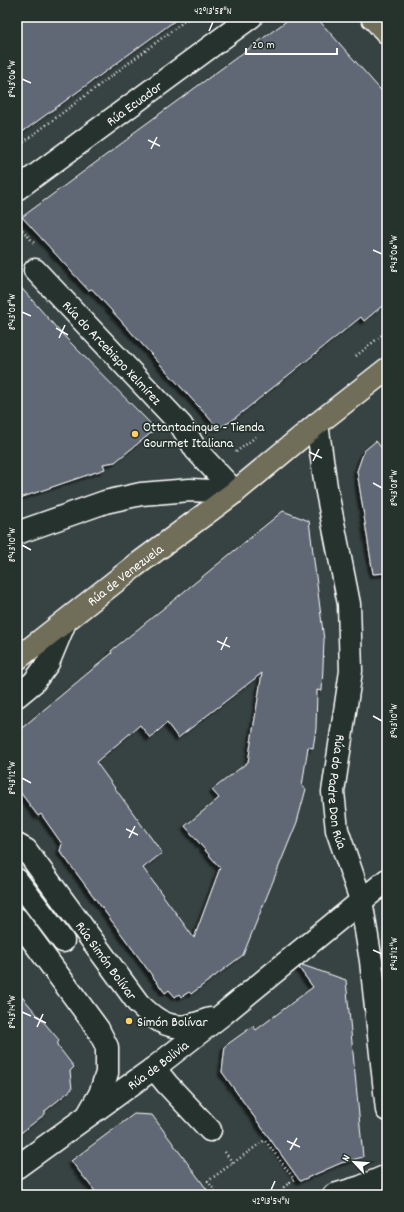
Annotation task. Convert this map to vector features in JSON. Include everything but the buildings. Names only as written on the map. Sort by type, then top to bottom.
[{"type":"main road","points":[[372,17],[387,33]]},
{"type":"main road","name":"Rúa de Venezuela","points":[[17,659],[135,566],[235,492],[317,424],[387,369]]},
{"type":"street","name":"Rúa Ecuador","points":[[17,189],[251,17]]},
{"type":"street","name":"Rúa do Arcebispo Xelmírez","points":[[35,270],[181,425],[196,450],[235,492]]},
{"type":"street","name":"Rúa do Padre Don Rúa","points":[[317,424],[326,487],[349,604],[351,671],[333,792],[337,830],[361,900],[371,961],[387,1110]]},
{"type":"street","points":[[17,533],[106,502],[141,494],[190,490],[235,492]]},
{"type":"street","points":[[17,696],[34,682],[48,663],[64,622]]},
{"type":"street","name":"Rúa Simón Bolívar","points":[[17,845],[26,850],[138,1004],[150,1015],[166,1025],[187,1026],[222,1015]]},
{"type":"street","points":[[17,880],[63,942]]},
{"type":"street","name":"Rúa de Bolivia","points":[[17,1167],[154,1068],[222,1015],[387,880]]},
{"type":"street","points":[[17,919],[98,1029],[107,1047],[107,1073],[100,1094],[87,1116]]},
{"type":"street","points":[[154,1068],[210,1130]]},
{"type":"street","points":[[334,1195],[361,1187],[387,1176]]},
{"type":"path","points":[[17,147],[190,17]]},
{"type":"path","points":[[217,1195],[208,1180],[265,1140],[294,1179],[284,1187],[282,1195]]},
{"type":"place","name":"Ottantacinque - Tienda Gourmet Italiana","points":[[135,434]]},
{"type":"place","name":"Simón Bolívar","points":[[129,1021]]}]
